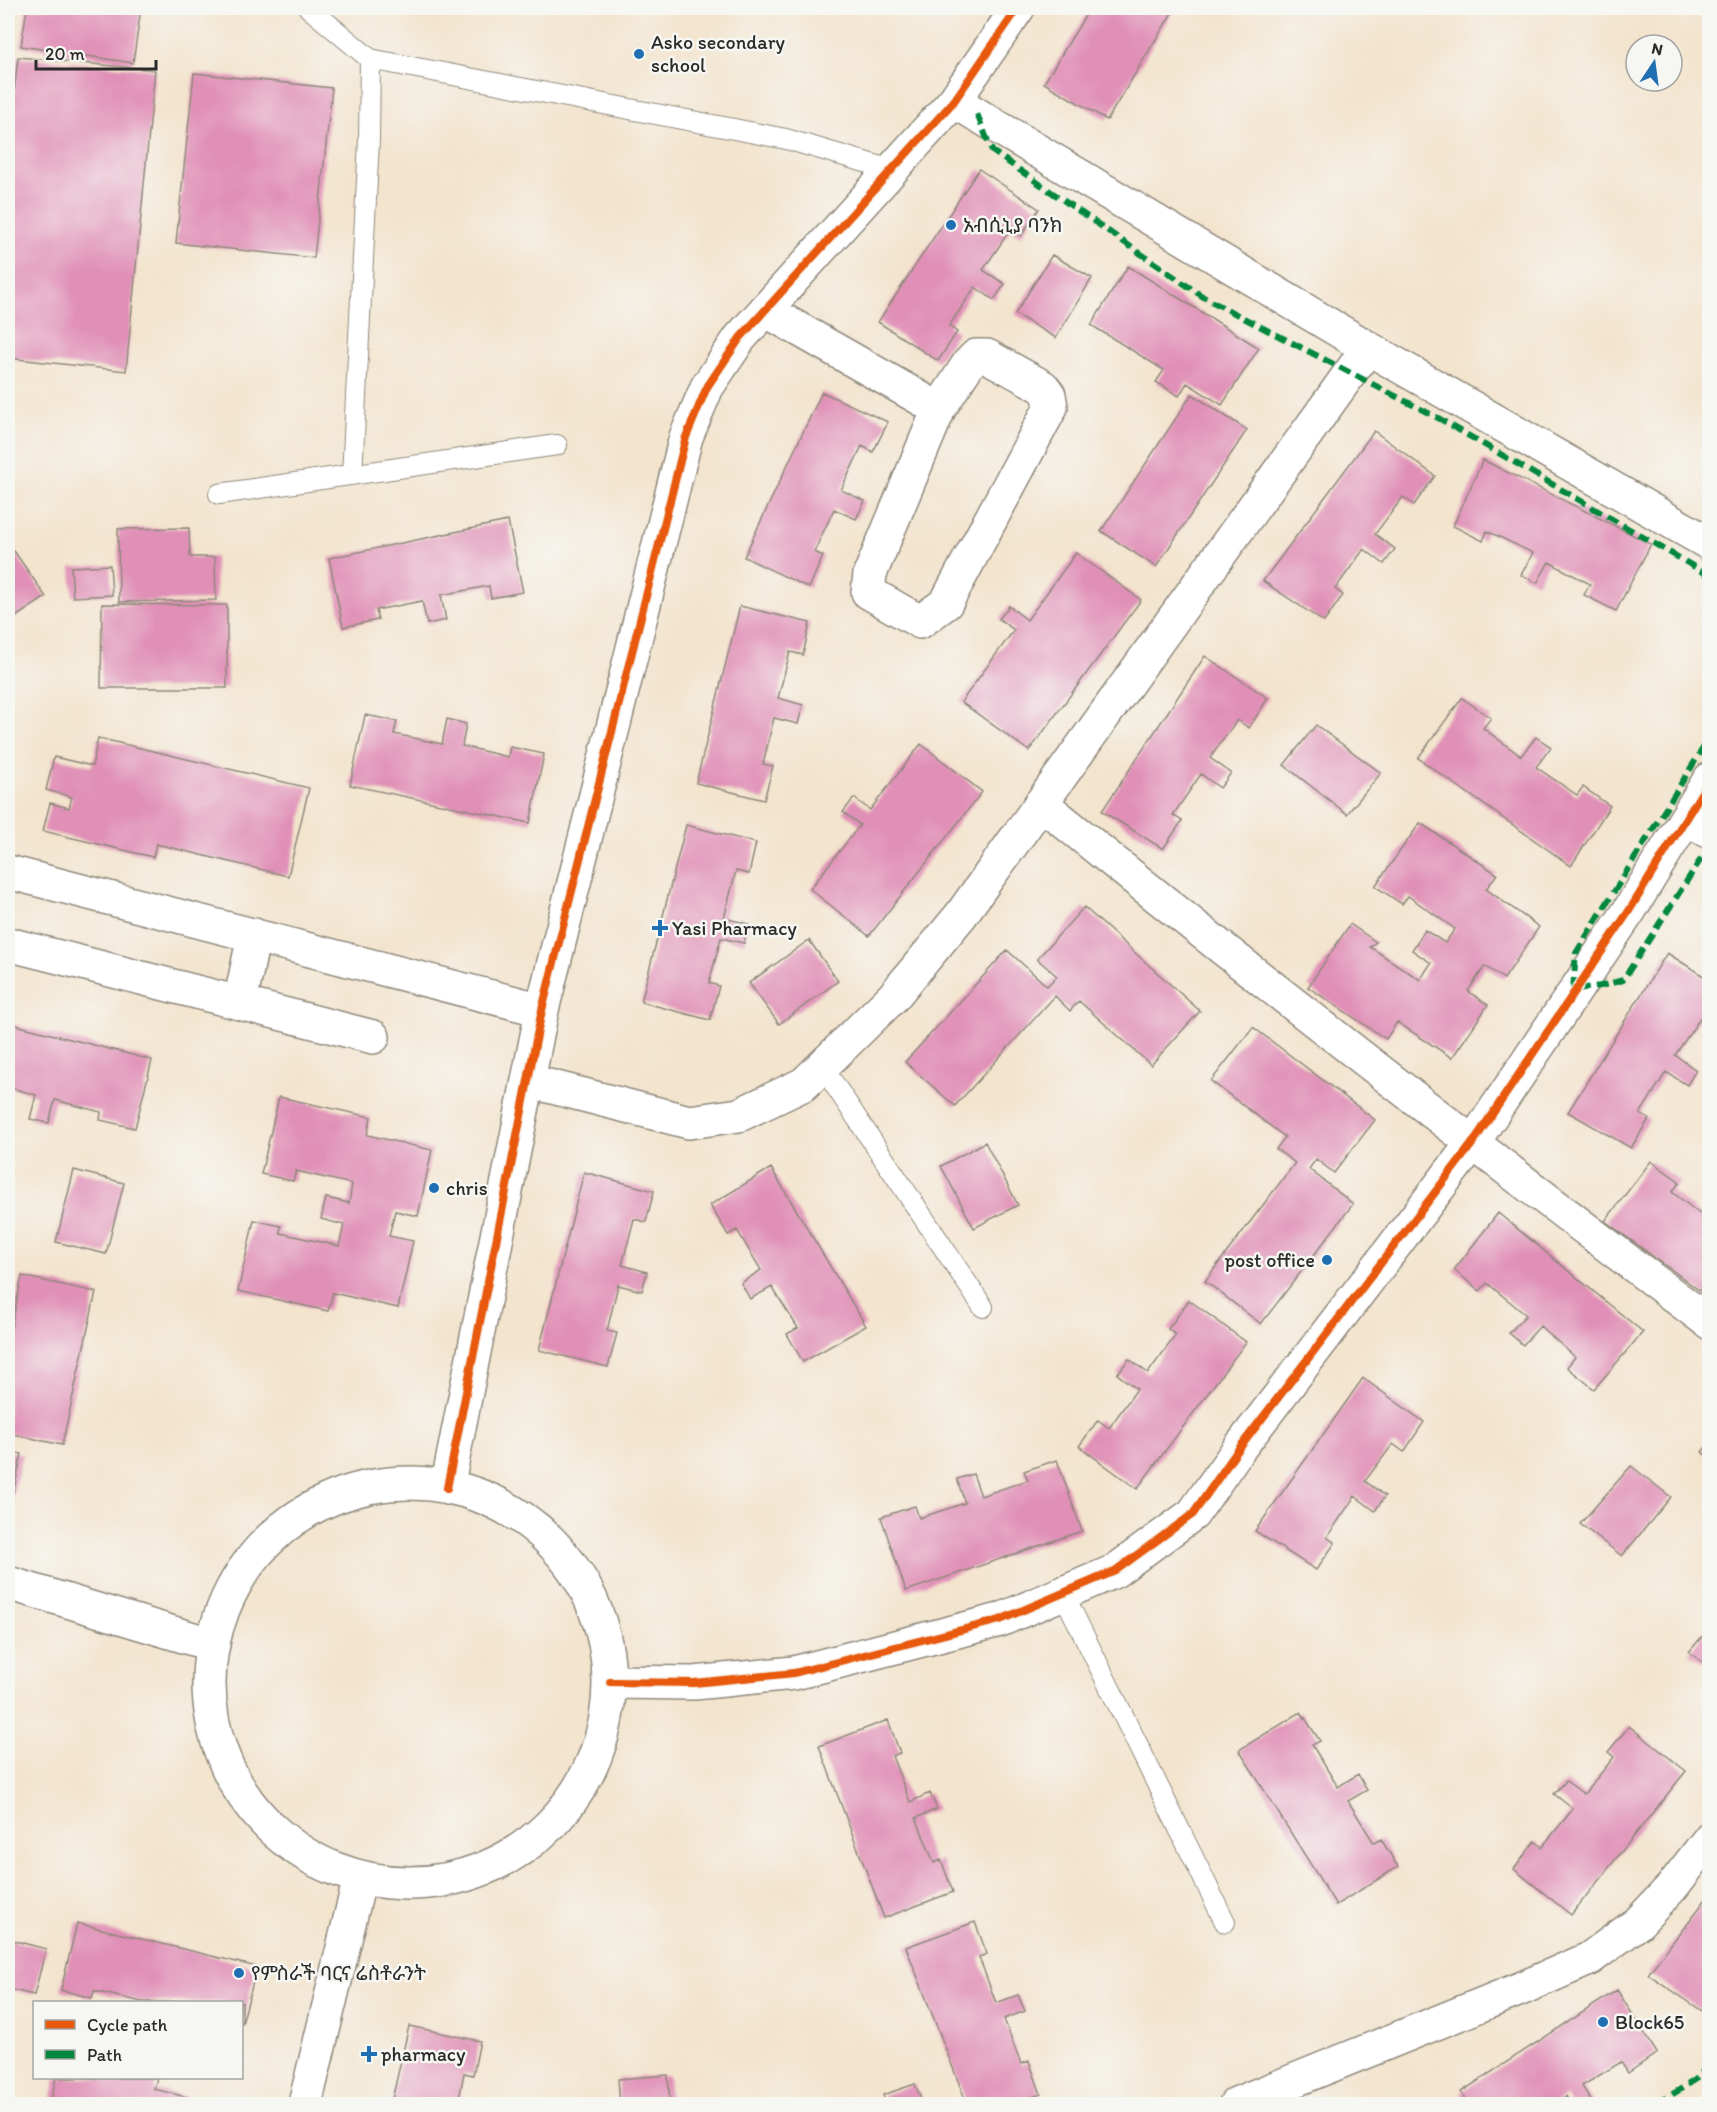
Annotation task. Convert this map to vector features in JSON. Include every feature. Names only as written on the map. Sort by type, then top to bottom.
[{"type":"street","points":[[447,1488],[542,1010],[686,437],[707,387],[740,338],[954,101],[1018,8]]},
{"type":"street","points":[[954,101],[1368,348],[1710,544]]},
{"type":"street","points":[[765,310],[939,409]]},
{"type":"street","points":[[529,1081],[689,1122],[739,1115],[804,1084],[893,997],[961,915],[1368,348]]},
{"type":"street","points":[[976,356],[987,356],[1043,387],[1049,395],[1051,407],[946,603],[920,621],[868,592],[870,574],[939,409],[976,356]]},
{"type":"street","points":[[610,1682],[694,1683],[794,1673],[1000,1620],[1115,1571],[1193,1514],[1238,1450],[1472,1144],[1629,911],[1698,825],[1710,779]]},
{"type":"street","points":[[1041,803],[1175,912],[1472,1144],[1710,1323]]},
{"type":"street","points":[[8,872],[542,1010]]},
{"type":"street","points":[[240,1003],[254,935]]},
{"type":"street","points":[[8,944],[373,1037]]},
{"type":"street","points":[[427,1482],[447,1488],[475,1492],[537,1527],[562,1552],[599,1611],[611,1666],[609,1721],[588,1780],[532,1845],[438,1883],[360,1878],[336,1872],[290,1847],[241,1797],[211,1729],[206,1665],[235,1577],[301,1512],[356,1488],[427,1482]]},
{"type":"street","points":[[8,1583],[213,1645]]},
{"type":"street","points":[[1236,2104],[1525,1988],[1588,1959],[1638,1923],[1672,1887],[1710,1838]]},
{"type":"street","points":[[304,2104],[360,1878]]},
{"type":"lane","points":[[309,8],[370,59],[786,139],[892,170]]},
{"type":"lane","points":[[352,475],[369,128],[370,59]]},
{"type":"lane","points":[[219,494],[557,445]]},
{"type":"lane","points":[[822,1066],[983,1307]]},
{"type":"lane","points":[[1063,1593],[1225,1922]]},
{"type":"building","points":[[27,8],[141,8],[133,63],[21,46]]},
{"type":"building","points":[[1090,8],[1175,8],[1107,120],[1044,83]]},
{"type":"building","points":[[18,57],[155,70],[126,371],[8,358],[8,150]]},
{"type":"building","points":[[194,73],[332,88],[314,258],[176,243]]},
{"type":"building","points":[[979,169],[1039,209],[1021,236],[1010,230],[983,270],[1005,284],[994,300],[975,287],[949,326],[957,332],[938,361],[878,322]]},
{"type":"building","points":[[1052,255],[1092,278],[1056,338],[1015,314]]},
{"type":"building","points":[[1128,266],[1259,348],[1222,405],[1187,383],[1179,396],[1156,382],[1164,370],[1091,325]]},
{"type":"building","points":[[822,392],[888,422],[873,452],[862,446],[841,490],[865,501],[856,519],[834,509],[814,552],[823,556],[809,588],[744,557]]},
{"type":"building","points":[[1192,394],[1247,430],[1156,567],[1101,531]]},
{"type":"building","points":[[1374,431],[1435,476],[1414,505],[1403,497],[1375,534],[1395,549],[1384,564],[1364,549],[1335,589],[1343,595],[1324,622],[1263,581]]},
{"type":"building","points":[[1483,460],[1651,544],[1616,611],[1584,595],[1590,584],[1549,562],[1537,583],[1521,575],[1533,553],[1487,531],[1483,541],[1453,526]]},
{"type":"building","points":[[508,521],[523,592],[491,598],[489,586],[441,595],[446,620],[427,624],[422,601],[376,610],[378,620],[343,627],[329,558]]},
{"type":"building","points":[[189,528],[190,557],[215,557],[216,600],[119,602],[118,529]]},
{"type":"building","points":[[14,551],[46,597],[8,622],[8,556]]},
{"type":"building","points":[[1076,553],[1141,600],[1029,751],[961,702],[1014,630],[999,619],[1009,606],[1027,620]]},
{"type":"building","points":[[110,565],[112,595],[73,597],[71,567]]},
{"type":"building","points":[[102,604],[227,605],[227,688],[101,688]]},
{"type":"building","points":[[740,606],[810,623],[803,655],[790,652],[778,698],[803,705],[798,724],[774,718],[763,764],[773,766],[764,800],[696,783]]},
{"type":"building","points":[[1205,656],[1268,698],[1249,728],[1237,720],[1210,758],[1231,773],[1220,788],[1201,774],[1173,815],[1182,821],[1163,849],[1102,811]]},
{"type":"building","points":[[1462,698],[1491,718],[1483,728],[1521,756],[1536,737],[1551,747],[1536,767],[1577,795],[1583,787],[1610,806],[1571,866],[1418,758]]},
{"type":"building","points":[[365,715],[397,721],[394,734],[442,744],[447,719],[466,724],[462,746],[508,757],[510,747],[544,754],[530,823],[350,785]]},
{"type":"building","points":[[1316,725],[1381,773],[1347,814],[1284,765]]},
{"type":"building","points":[[98,738],[309,788],[288,876],[156,844],[153,857],[43,831],[50,803],[69,808],[72,797],[46,790],[54,757],[92,766]]},
{"type":"building","points":[[921,744],[982,792],[869,936],[810,889],[860,825],[843,812],[854,798],[870,810]]},
{"type":"building","points":[[1420,823],[1497,874],[1486,889],[1539,927],[1504,979],[1485,966],[1468,991],[1488,1005],[1452,1058],[1397,1022],[1386,1039],[1308,987],[1350,924],[1376,942],[1370,947],[1420,980],[1431,963],[1412,950],[1425,930],[1445,943],[1455,929],[1408,896],[1402,904],[1375,886]]},
{"type":"building","points":[[686,825],[756,843],[749,874],[736,871],[724,918],[749,924],[744,943],[721,938],[709,983],[719,986],[710,1020],[641,1002]]},
{"type":"building","points":[[1084,907],[1200,1011],[1151,1065],[1079,1001],[1070,1011],[1055,996],[955,1106],[905,1062],[1007,950],[1047,986],[1057,976],[1037,959]]},
{"type":"building","points":[[809,940],[838,981],[779,1024],[749,983]]},
{"type":"building","points":[[1667,953],[1710,980],[1710,1022],[1701,1017],[1675,1055],[1696,1070],[1687,1085],[1666,1072],[1640,1114],[1649,1119],[1631,1148],[1568,1112]]},
{"type":"building","points":[[8,1023],[152,1060],[135,1128],[100,1120],[101,1112],[55,1100],[49,1123],[30,1119],[36,1095],[8,1087]]},
{"type":"building","points":[[1253,1027],[1375,1120],[1334,1173],[1316,1159],[1309,1169],[1353,1204],[1261,1324],[1205,1281],[1295,1163],[1276,1149],[1285,1137],[1211,1081]]},
{"type":"building","points":[[279,1097],[371,1117],[367,1135],[432,1150],[418,1216],[395,1211],[389,1236],[413,1241],[398,1308],[333,1293],[328,1311],[238,1291],[254,1220],[281,1226],[280,1233],[339,1246],[344,1225],[321,1219],[326,1198],[349,1203],[352,1184],[296,1171],[293,1181],[261,1174]]},
{"type":"building","points":[[985,1142],[1018,1205],[974,1228],[941,1166]]},
{"type":"building","points":[[1651,1161],[1680,1182],[1672,1192],[1710,1222],[1710,1298],[1605,1221]]},
{"type":"building","points":[[771,1168],[866,1326],[803,1362],[787,1334],[798,1328],[772,1287],[750,1299],[741,1283],[761,1270],[737,1230],[728,1235],[710,1205]]},
{"type":"building","points":[[74,1170],[124,1183],[106,1254],[56,1242]]},
{"type":"building","points":[[584,1172],[654,1191],[646,1222],[634,1219],[622,1265],[647,1272],[642,1291],[618,1285],[607,1331],[617,1333],[608,1367],[539,1350]]},
{"type":"building","points":[[1498,1213],[1643,1332],[1594,1389],[1567,1367],[1575,1357],[1540,1326],[1523,1345],[1509,1333],[1526,1315],[1487,1283],[1480,1291],[1454,1270]]},
{"type":"building","points":[[22,1276],[96,1292],[62,1445],[8,1433],[8,1342]]},
{"type":"building","points":[[1189,1300],[1246,1342],[1137,1489],[1079,1446],[1098,1420],[1109,1428],[1137,1389],[1117,1374],[1129,1359],[1148,1373],[1176,1335],[1168,1329]]},
{"type":"building","points":[[1363,1378],[1424,1422],[1404,1452],[1393,1444],[1365,1481],[1385,1496],[1375,1511],[1355,1496],[1327,1537],[1335,1543],[1316,1570],[1255,1531]]},
{"type":"building","points":[[1710,1442],[1710,1458],[1702,1452]]},
{"type":"building","points":[[8,1451],[22,1454],[8,1515]]},
{"type":"building","points":[[1057,1460],[1082,1531],[906,1591],[881,1517],[915,1506],[919,1518],[965,1503],[957,1479],[973,1474],[981,1496],[1028,1480],[1024,1471]]},
{"type":"building","points":[[1631,1466],[1671,1497],[1622,1556],[1580,1524]]},
{"type":"building","points":[[1710,1627],[1710,1668],[1689,1652]]},
{"type":"building","points":[[1301,1712],[1320,1741],[1312,1745],[1338,1787],[1358,1774],[1367,1790],[1348,1801],[1374,1843],[1381,1839],[1398,1867],[1336,1905],[1239,1750]]},
{"type":"building","points":[[888,1720],[900,1753],[892,1756],[910,1802],[930,1793],[937,1809],[916,1818],[934,1863],[941,1860],[953,1892],[884,1918],[819,1746]]},
{"type":"building","points":[[1629,1726],[1686,1771],[1571,1915],[1514,1869],[1535,1841],[1542,1847],[1573,1809],[1554,1794],[1566,1781],[1584,1794],[1614,1757],[1608,1752]]},
{"type":"building","points":[[1710,1894],[1710,2012],[1708,2015],[1648,1974]]},
{"type":"building","points":[[975,1922],[987,1954],[979,1957],[996,2003],[1018,1995],[1025,2011],[1004,2019],[1021,2064],[1029,2061],[1041,2094],[1012,2104],[967,2104],[906,1947]]},
{"type":"building","points":[[77,1923],[257,1967],[243,2020],[243,2001],[138,2001],[94,1991],[92,1998],[61,1990]]},
{"type":"building","points":[[8,1939],[46,1949],[34,1995],[8,1989]]},
{"type":"building","name":"Block65","points":[[1617,1990],[1657,2053],[1628,2073],[1621,2062],[1582,2086],[1593,2104],[1571,2104],[1566,2096],[1554,2104],[1469,2104],[1461,2092]]},
{"type":"building","points":[[409,2026],[480,2041],[473,2075],[464,2073],[458,2104],[391,2104]]},
{"type":"building","points":[[668,2075],[670,2104],[620,2104],[618,2079]]},
{"type":"building","points":[[56,2079],[157,2079],[154,2089],[215,2104],[50,2104]]},
{"type":"building","points":[[915,2084],[923,2104],[886,2104],[883,2095]]},
{"type":"marked path","points":[[977,114],[992,151],[1205,298],[1440,419],[1710,576]]},
{"type":"marked path","points":[[1573,990],[1576,953],[1710,737]]},
{"type":"marked path","points":[[1577,989],[1623,980],[1710,845]]},
{"type":"marked path","points":[[1657,2104],[1695,2080],[1710,2064]]},
{"type":"cycle path","points":[[447,1488],[542,1010],[686,437],[707,387],[740,338],[954,101],[1018,8]]},
{"type":"cycle path","points":[[610,1682],[694,1683],[794,1673],[1000,1620],[1115,1571],[1193,1514],[1238,1450],[1472,1144],[1629,911],[1710,779]]},
{"type":"place","name":"Asko secondary school","points":[[639,54]]},
{"type":"place","name":"አብሲኒያ ባንክ","points":[[951,225]]},
{"type":"place","name":"Yasi Pharmacy","points":[[660,928]]},
{"type":"place","name":"chris","points":[[434,1188]]},
{"type":"place","name":"post office","points":[[1327,1260]]},
{"type":"place","name":"የምስራች ባርና ሬስቶራንት","points":[[239,1973]]},
{"type":"place","name":"Block65","points":[[1603,2022]]},
{"type":"place","name":"pharmacy","points":[[369,2054]]}]
